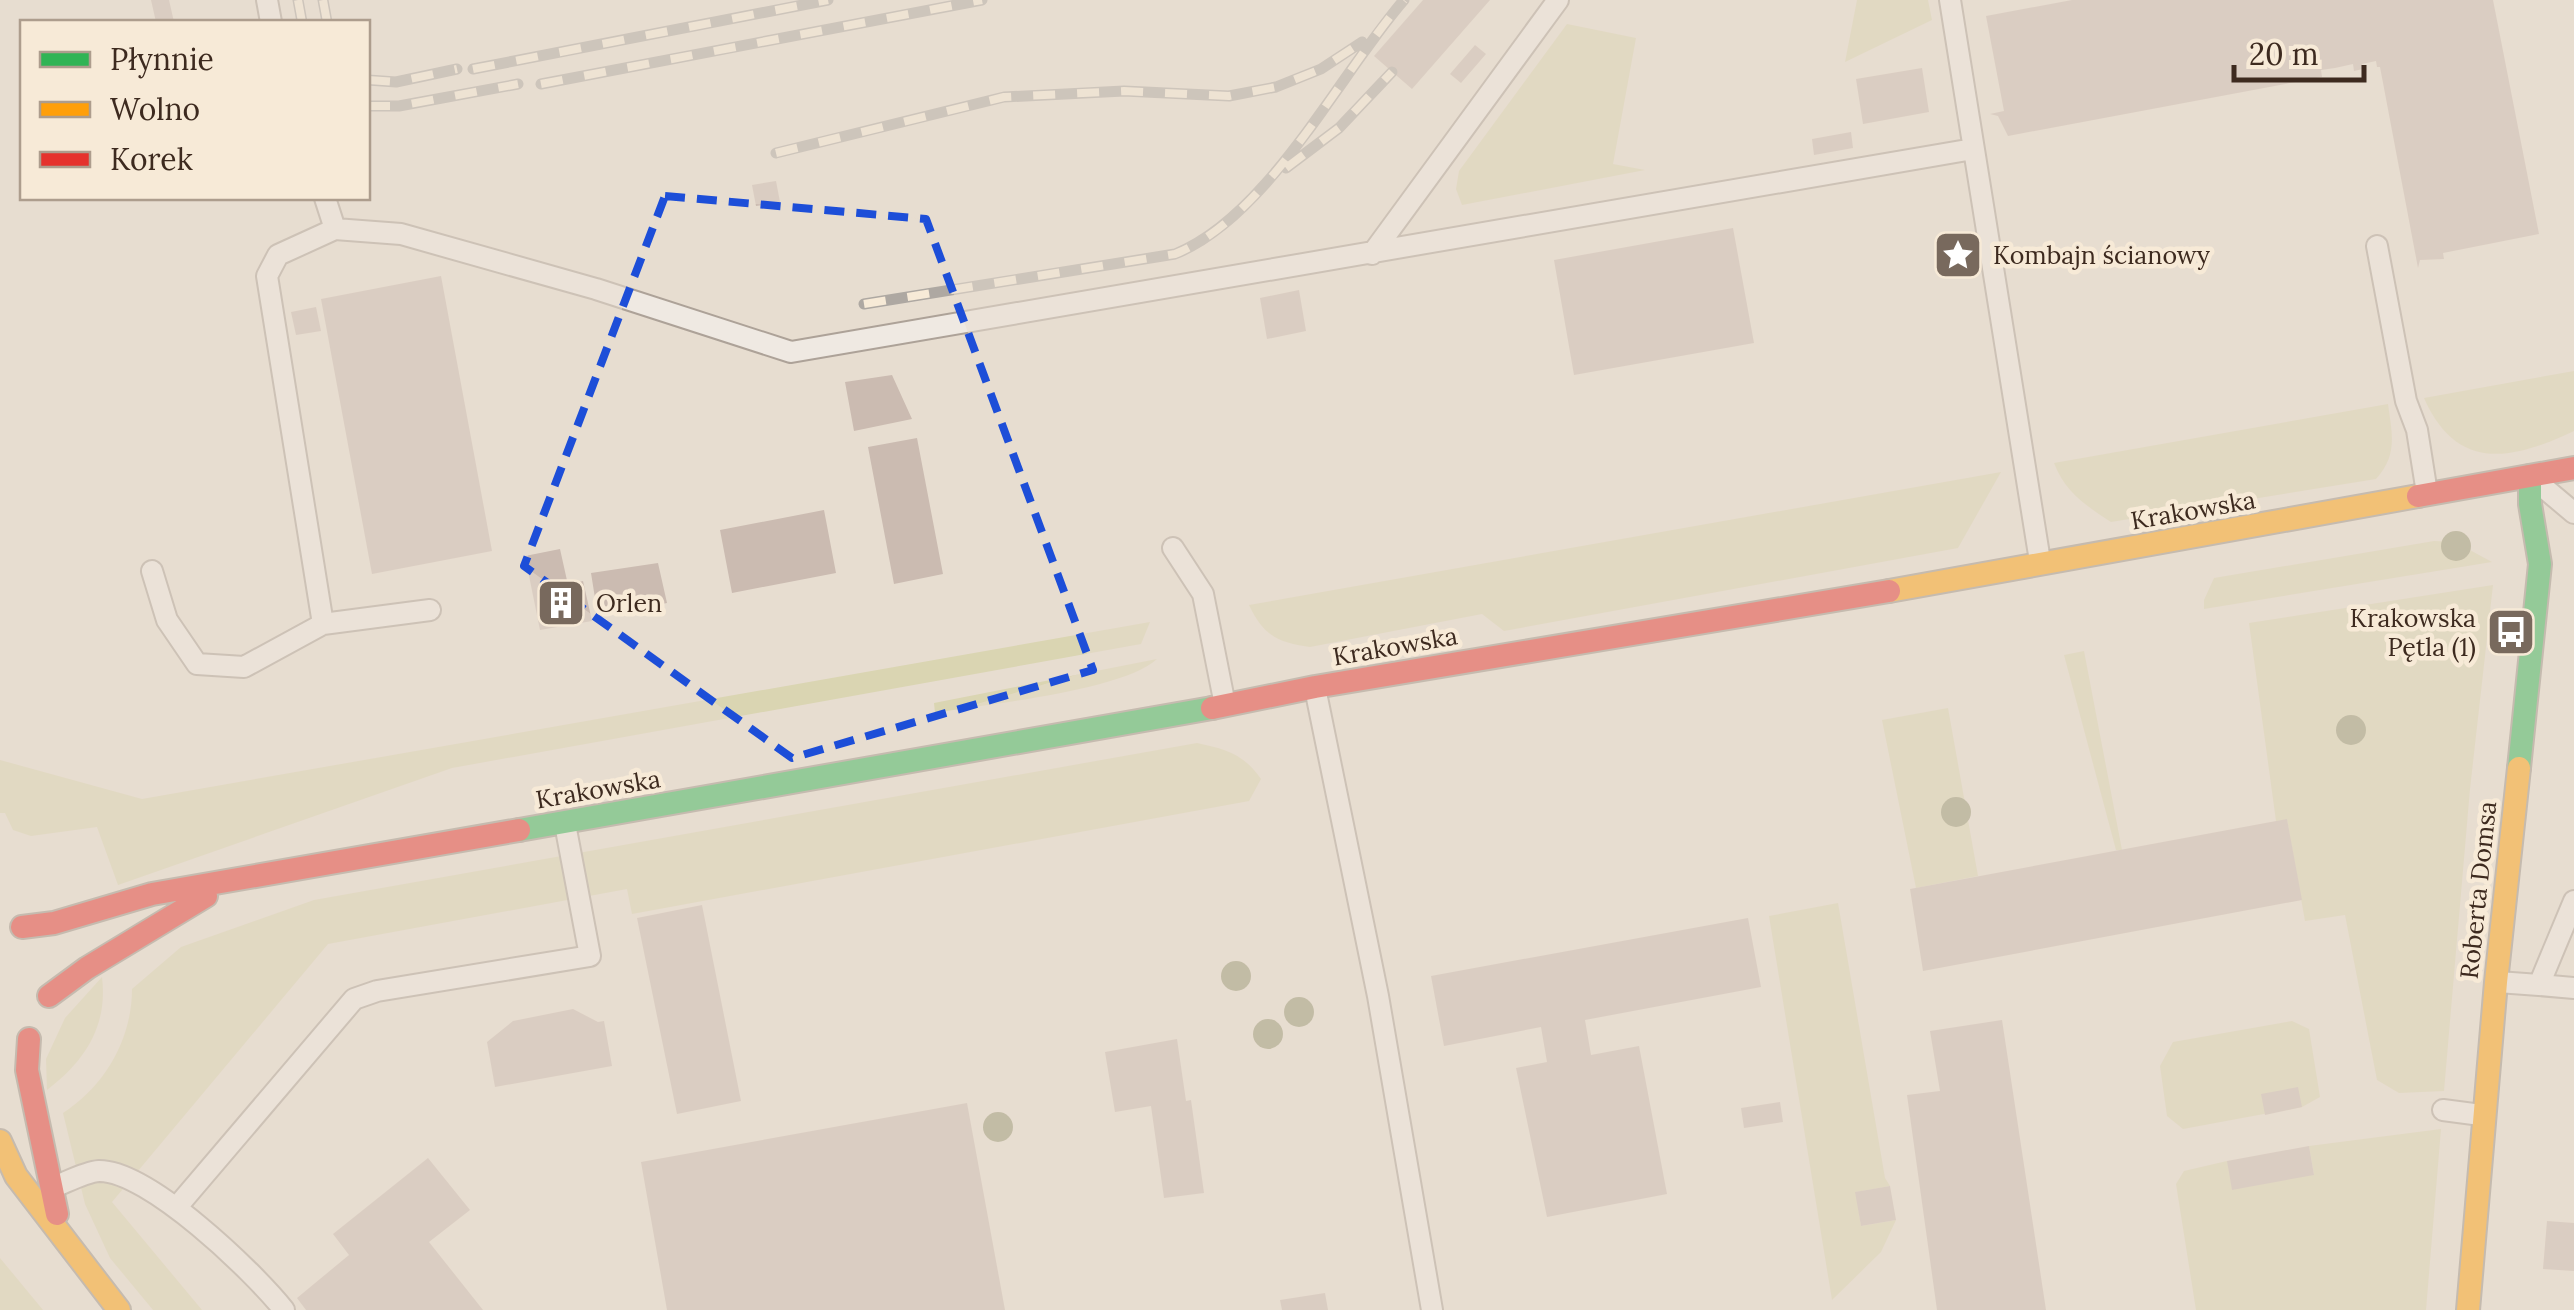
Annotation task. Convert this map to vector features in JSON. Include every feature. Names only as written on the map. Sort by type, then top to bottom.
[{"type":"street","name":"Krakowska","points":[[0,914],[28,934],[152,894],[1315,688],[2040,565],[2574,468]]},
{"type":"street","name":"Roberta Domsa","points":[[2468,1310],[2496,982],[2540,564],[2530,504],[2530,476]]},
{"type":"street","name":"Krakowska","points":[[30,1038],[42,1018],[49,986],[164,925],[226,882]]},
{"type":"street","points":[[0,1058],[30,1038]]},
{"type":"street","points":[[30,1038],[27,1070],[60,1231]]},
{"type":"street","points":[[0,1141],[8,1181],[60,1231],[119,1310]]},
{"type":"lane","points":[[1372,254],[1558,0]]},
{"type":"lane","points":[[1950,0],[2040,565]]},
{"type":"lane","points":[[323,624],[267,276],[278,255],[335,228],[401,234],[596,289],[791,352],[1973,150]]},
{"type":"lane","points":[[326,200],[335,228]]},
{"type":"lane","points":[[2377,246],[2406,401],[2418,430],[2428,496]]},
{"type":"lane","points":[[2530,476],[2574,513]]},
{"type":"lane","points":[[1174,548],[1203,594],[1225,706]]},
{"type":"lane","points":[[152,571],[167,620],[197,664],[244,667],[323,624],[430,610]]},
{"type":"lane","points":[[1315,688],[1378,996],[1432,1310]]},
{"type":"lane","points":[[176,1208],[354,999],[378,991],[590,956],[565,822]]},
{"type":"lane","points":[[2539,985],[2574,901]]},
{"type":"lane","points":[[2496,982],[2574,988]]},
{"type":"lane","points":[[2443,1110],[2484,1115]]},
{"type":"lane","points":[[52,1188],[98,1171],[132,1178],[176,1208],[284,1310]]},
{"type":"highlighted area","points":[[665,196],[926,219],[1093,670],[792,758],[524,566]]},
{"type":"shaded area","points":[[1857,0],[1928,0],[1932,20],[1845,62]]},
{"type":"shaded area","points":[[1567,24],[1636,38],[1613,164],[1645,170],[1462,205],[1456,189],[1459,171]]},
{"type":"shaded area","points":[[2574,371],[2574,431],[2508,453],[2488,454],[2453,439],[2437,422],[2424,398]]},
{"type":"shaded area","points":[[2388,404],[2391,453],[2376,479],[2111,522],[2070,490],[2054,463]]},
{"type":"shaded area","points":[[2001,472],[1958,548],[1504,631],[1482,614],[1310,647],[1273,636],[1249,605]]},
{"type":"shaded area","points":[[2434,541],[2455,542],[2492,562],[2204,609],[2214,578]]},
{"type":"shaded area","points":[[2493,585],[2470,789],[2444,1091],[2399,1093],[2377,1080],[2345,915],[2305,921],[2287,820],[2276,821],[2249,623]]},
{"type":"shaded area","points":[[1150,622],[1141,644],[452,768],[118,885],[97,827],[31,836],[13,830],[5,813],[0,813],[0,760],[142,799]]},
{"type":"shaded area","points":[[2084,651],[2122,850],[2116,850],[2064,655]]},
{"type":"shaded area","points":[[1157,659],[1140,670],[1085,688],[935,713],[934,703]]},
{"type":"shaded area","points":[[1948,708],[1978,876],[1916,888],[1882,720]]},
{"type":"shaded area","points":[[1197,743],[1233,754],[1255,771],[1261,779],[1249,801],[632,914],[627,889],[328,944],[112,1202],[202,1310],[153,1310],[110,1258],[85,1204],[63,1113],[92,1089],[113,1060],[127,1026],[132,989],[181,947],[314,900]]},
{"type":"shaded area","points":[[1838,903],[1885,1178],[1890,1186],[1856,1192],[1861,1226],[1896,1220],[1881,1252],[1832,1300],[1769,916]]},
{"type":"shaded area","points":[[102,977],[101,1011],[91,1041],[72,1067],[47,1090],[46,1059],[65,1018]]},
{"type":"shaded area","points":[[2292,1021],[2309,1029],[2320,1097],[2302,1107],[2183,1129],[2167,1116],[2160,1066],[2173,1042]]},
{"type":"shaded area","points":[[2441,1129],[2426,1310],[2196,1310],[2176,1184],[2184,1171],[2227,1161],[2314,1175],[2309,1146]]},
{"type":"shaded area","points":[[0,1258],[43,1310],[0,1310]]},
{"type":"building","points":[[151,0],[169,0],[174,20],[156,20]]},
{"type":"building","points":[[1423,0],[1490,0],[1412,89],[1374,56]]},
{"type":"building","points":[[2072,0],[2493,0],[2539,234],[2443,253],[2444,259],[2420,260],[2418,268],[2376,61],[2362,64],[2363,69],[2354,71],[2353,64],[2321,70],[2322,77],[2008,136],[1998,116],[1990,114],[2004,111],[1986,16]]},
{"type":"building","points":[[1475,45],[1486,54],[1461,83],[1450,74]]},
{"type":"building","points":[[1922,68],[1929,112],[1863,124],[1856,79]]},
{"type":"building","points":[[1851,132],[1853,148],[1814,155],[1812,139]]},
{"type":"building","points":[[776,181],[780,202],[756,206],[752,185]]},
{"type":"building","points":[[1733,228],[1754,343],[1574,375],[1554,260]]},
{"type":"building","points":[[441,276],[492,551],[372,574],[321,299]]},
{"type":"building","points":[[1299,290],[1306,331],[1267,339],[1260,298]]},
{"type":"building","points":[[316,307],[321,331],[296,335],[291,312]]},
{"type":"building","points":[[892,375],[912,419],[854,431],[845,382]]},
{"type":"building","points":[[917,438],[943,574],[894,584],[868,447]]},
{"type":"building","points":[[824,510],[836,573],[732,593],[720,530]]},
{"type":"building","name":"Orlen","points":[[560,549],[568,585],[583,581],[592,621],[540,630],[525,556]]},
{"type":"building","name":"Orlen","points":[[658,563],[667,603],[598,617],[591,573]]},
{"type":"building","points":[[2287,819],[2302,900],[1923,971],[1910,889]]},
{"type":"building","points":[[702,905],[741,1101],[677,1114],[637,918]]},
{"type":"building","points":[[1748,918],[1761,987],[1585,1020],[1591,1055],[1639,1046],[1667,1194],[1547,1217],[1516,1068],[1547,1062],[1541,1027],[1444,1046],[1431,976]]},
{"type":"building","points":[[573,1009],[598,1022],[604,1021],[612,1066],[495,1087],[487,1042],[513,1021]]},
{"type":"building","points":[[2002,1020],[2046,1310],[1937,1310],[1907,1095],[1940,1091],[1930,1031]]},
{"type":"building","points":[[1177,1039],[1186,1101],[1191,1100],[1204,1193],[1164,1198],[1151,1106],[1115,1112],[1105,1052]]},
{"type":"building","points":[[2298,1087],[2302,1107],[2265,1115],[2261,1094]]},
{"type":"building","points":[[1780,1102],[1783,1122],[1744,1128],[1741,1108]]},
{"type":"building","points":[[967,1103],[1005,1310],[667,1310],[641,1162]]},
{"type":"building","points":[[2309,1146],[2314,1175],[2232,1190],[2227,1161]]},
{"type":"building","points":[[428,1158],[470,1210],[429,1242],[483,1310],[306,1310],[297,1298],[349,1255],[333,1234]]},
{"type":"building","points":[[1890,1186],[1896,1220],[1861,1226],[1855,1192]]},
{"type":"building","points":[[2547,1221],[2574,1223],[2574,1271],[2543,1269]]},
{"type":"building","points":[[1325,1293],[1328,1310],[1282,1310],[1280,1300]]},
{"type":"railway","points":[[298,0],[302,20]]},
{"type":"railway","points":[[323,0],[327,20]]},
{"type":"railway","points":[[473,69],[828,0]]},
{"type":"railway","points":[[541,84],[982,0]]},
{"type":"railway","points":[[864,304],[1175,254],[1209,236],[1271,177],[1404,0]]},
{"type":"railway","points":[[776,153],[1004,97],[1124,91],[1229,96],[1276,87],[1321,69],[1362,42]]},
{"type":"railway","points":[[370,80],[396,82],[457,69]]},
{"type":"railway","points":[[1286,168],[1339,128],[1392,72]]},
{"type":"railway","points":[[370,106],[399,106],[518,84]]},
{"type":"traffic: fast","points":[[2519,768],[2540,564],[2530,504],[2530,476]]},
{"type":"traffic: fast","points":[[519,830],[1212,708]]},
{"type":"traffic: slow","points":[[1889,591],[2418,496]]},
{"type":"traffic: slow","points":[[2468,1310],[2519,768]]},
{"type":"traffic: slow","points":[[0,1141],[16,1176],[119,1310]]},
{"type":"traffic: jam","points":[[2418,496],[2574,468]]},
{"type":"traffic: jam","points":[[1212,708],[1315,687],[1889,591]]},
{"type":"traffic: jam","points":[[22,927],[54,923],[152,894],[519,830]]},
{"type":"traffic: jam","points":[[49,996],[87,968],[206,896]]},
{"type":"traffic: jam","points":[[29,1039],[27,1070],[57,1214]]},
{"type":"place","name":"Kombajn ścianowy","points":[[1958,255]]},
{"type":"place","name":"Orlen","points":[[561,603]]},
{"type":"place","name":"Krakowska Pętla (1)","points":[[2511,632]]}]
